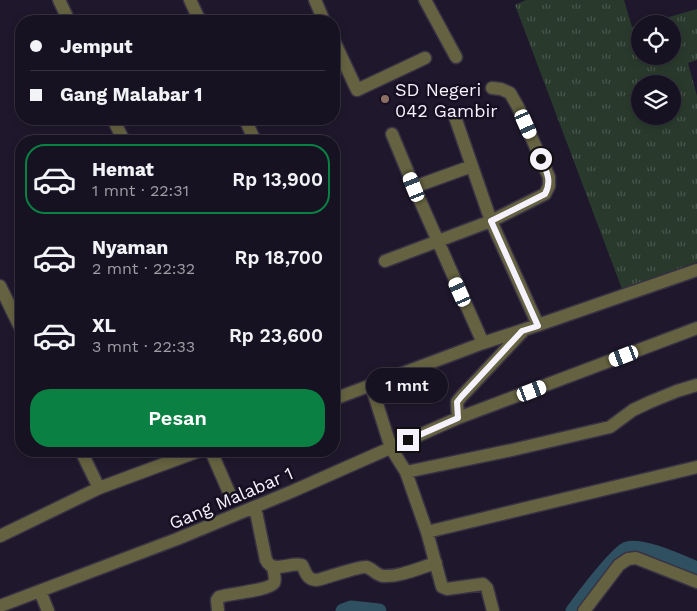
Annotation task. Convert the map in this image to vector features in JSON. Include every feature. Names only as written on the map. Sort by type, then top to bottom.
[{"type":"street","points":[[59,0],[66,15]]},
{"type":"street","points":[[190,0],[197,15]]},
{"type":"street","points":[[314,0],[321,15]]},
{"type":"street","points":[[425,0],[456,57]]},
{"type":"street","points":[[340,54],[357,90],[425,58]]},
{"type":"street","points":[[385,260],[491,221],[545,194],[549,186],[549,177],[518,107],[510,94],[501,89],[492,88]]},
{"type":"street","points":[[455,117],[491,221],[538,326]]},
{"type":"street","points":[[392,134],[436,241],[483,343]]},
{"type":"street","points":[[414,187],[472,166]]},
{"type":"street","points":[[340,397],[483,343],[538,326],[697,270]]},
{"type":"street","points":[[0,286],[15,317]]},
{"type":"street","name":"Gang Malabar 1","points":[[0,606],[177,539],[255,507],[458,418],[697,328]]},
{"type":"street","points":[[458,418],[457,402],[522,331]]},
{"type":"street","points":[[371,385],[391,448],[406,472],[427,532],[441,584],[445,589],[479,584],[486,586],[493,611]]},
{"type":"street","points":[[406,472],[610,427],[633,410],[677,391],[697,385]]},
{"type":"street","points":[[84,457],[99,488]]},
{"type":"street","points":[[0,536],[99,488],[183,457]]},
{"type":"street","points":[[214,457],[231,497]]},
{"type":"street","points":[[427,532],[588,494],[634,481],[696,468]]},
{"type":"street","points":[[218,611],[217,600],[219,597],[252,591],[274,583],[273,568],[266,560],[255,507]]},
{"type":"street","points":[[584,611],[619,565],[628,559],[636,558],[697,582]]},
{"type":"street","points":[[273,568],[297,564],[302,565],[309,578],[317,580],[364,566],[384,576],[436,563]]},
{"type":"street","points":[[40,591],[48,611]]},
{"type":"green space","points":[[526,0],[624,0],[631,24],[631,65],[681,65],[681,15],[676,15],[697,9],[697,60],[688,63],[697,96],[697,262],[622,289],[515,5]]},
{"type":"waterway","points":[[573,611],[607,568],[627,549],[642,549],[697,569]]},
{"type":"waterway","points":[[343,611],[351,608],[379,611]]},
{"type":"place","name":"SD Negeri 042 Gambir","points":[[385,99]]},
{"type":"route","points":[[408,440],[458,418],[457,402],[461,397],[522,331],[538,326],[491,221],[545,194],[549,186],[549,177],[541,159]]}]
